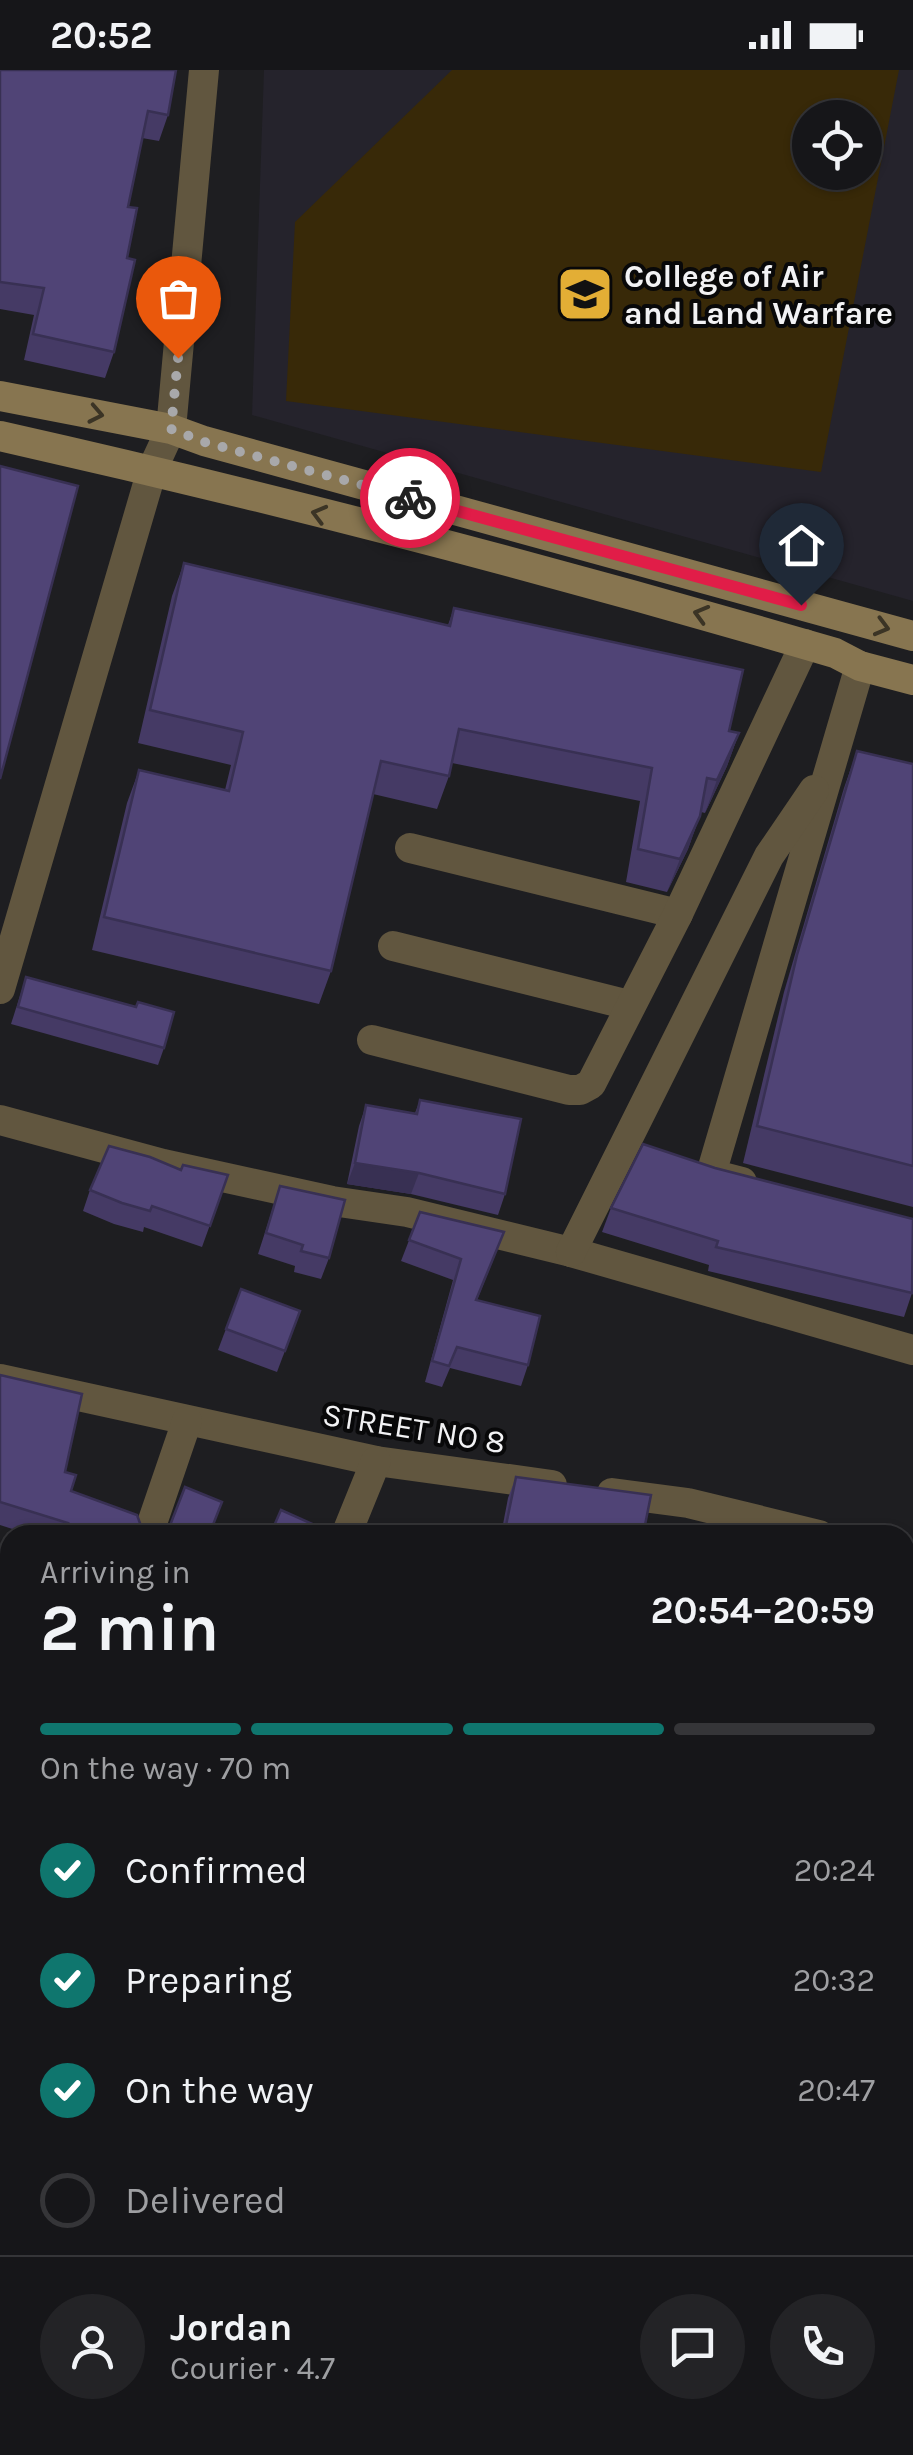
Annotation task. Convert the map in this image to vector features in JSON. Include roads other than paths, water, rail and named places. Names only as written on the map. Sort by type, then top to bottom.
[{"type":"main road","points":[[0,396],[171,429],[204,442],[913,636]]},
{"type":"main road","points":[[0,436],[152,470],[629,593],[806,644],[860,666],[913,680]]},
{"type":"street","points":[[0,989],[152,470],[171,429],[204,70]]},
{"type":"street","points":[[372,1040],[569,1090],[591,1084],[678,914],[806,644]]},
{"type":"street","points":[[766,1188],[711,1174],[860,666]]},
{"type":"street","points":[[571,1252],[768,856],[831,766]]},
{"type":"street","points":[[410,848],[678,914]]},
{"type":"street","points":[[392,946],[629,1005]]},
{"type":"street","points":[[0,1120],[163,1164],[406,1212],[571,1252],[913,1350]]},
{"type":"street","name":"STREET NO 8","points":[[0,1380],[376,1461],[688,1503],[779,1525]]},
{"type":"street","points":[[151,1525],[187,1421]]},
{"type":"street","points":[[350,1525],[376,1461]]},
{"type":"place","name":"College of Air and Land Warfare","points":[[585,294]]}]
